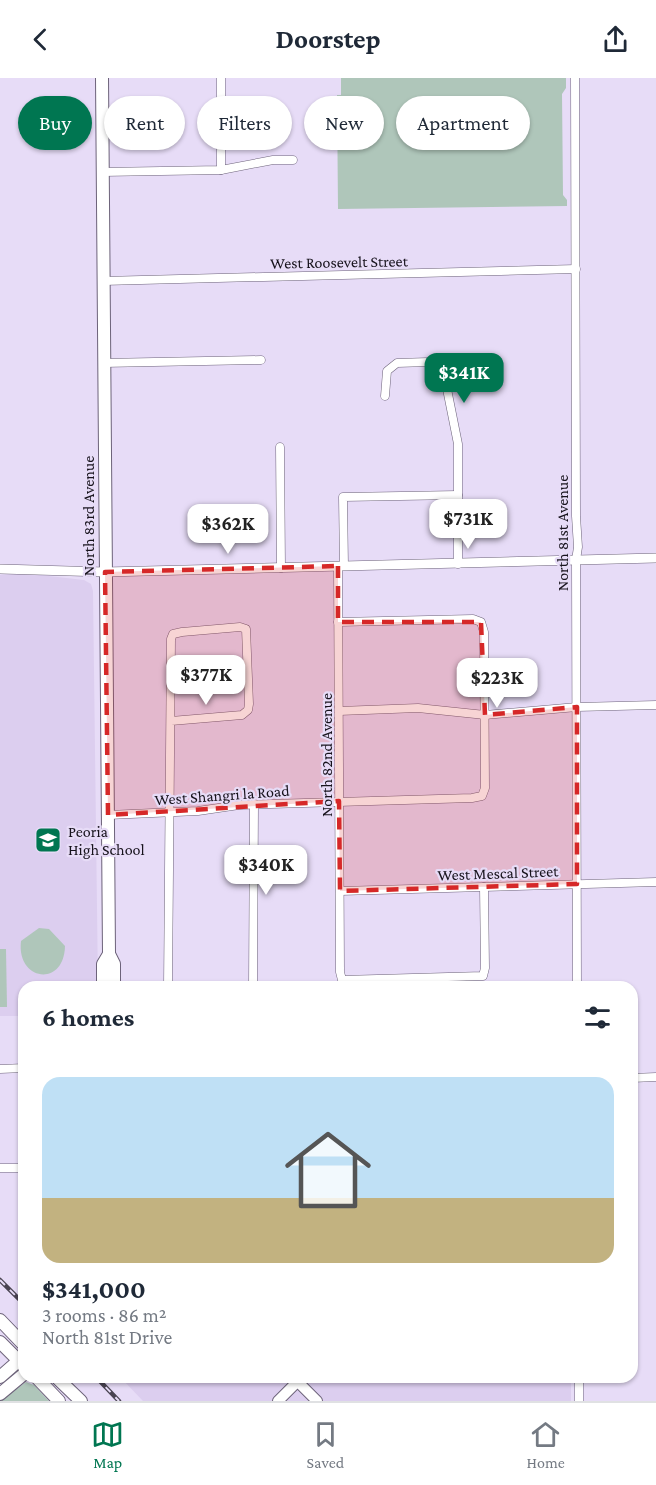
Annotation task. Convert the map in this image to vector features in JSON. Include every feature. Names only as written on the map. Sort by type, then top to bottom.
[{"type":"main road","name":"North 83rd Avenue","points":[[102,78],[109,954],[114,964],[114,981]]},
{"type":"main road","name":"North 83rd Avenue","points":[[103,981],[103,964],[109,954]]},
{"type":"main road","points":[[0,1320],[18,1339]]},
{"type":"main road","points":[[0,1342],[18,1358]]},
{"type":"main road","points":[[0,1377],[18,1364]]},
{"type":"main road","points":[[0,1394],[18,1379]]},
{"type":"main road","points":[[42,1383],[59,1401]]},
{"type":"main road","points":[[62,1383],[81,1401]]},
{"type":"main road","points":[[278,1401],[293,1383]]},
{"type":"main road","points":[[300,1383],[317,1401]]},
{"type":"street","points":[[221,78],[222,170]]},
{"type":"street","name":"North 81st Avenue","points":[[575,78],[578,981]]},
{"type":"street","points":[[102,172],[222,170],[273,160],[293,160]]},
{"type":"street","name":"West Roosevelt Street","points":[[103,281],[576,269]]},
{"type":"street","points":[[103,363],[261,360]]},
{"type":"street","points":[[384,396],[387,370],[391,366],[404,362],[428,362],[437,366],[446,384],[457,433],[458,564]]},
{"type":"street","points":[[280,447],[281,567]]},
{"type":"street","name":"North 82nd Avenue","points":[[458,495],[343,497],[339,622],[340,972],[342,980],[483,976],[485,968],[484,887]]},
{"type":"street","points":[[0,569],[105,572],[656,558]]},
{"type":"street","points":[[339,622],[473,619],[481,622],[484,632],[485,715]]},
{"type":"street","points":[[168,981],[171,639],[173,634],[246,628],[248,710],[242,714],[171,721]]},
{"type":"street","points":[[339,711],[418,708],[485,715],[577,707],[656,705]]},
{"type":"street","name":"West Shangri la Road","points":[[108,814],[169,813],[254,804],[482,796],[485,788],[485,715]]},
{"type":"street","points":[[253,981],[254,804]]},
{"type":"street","name":"West Mescal Street","points":[[340,891],[656,882]]},
{"type":"street","points":[[0,1069],[18,1068]]},
{"type":"street","points":[[638,1078],[656,1077]]},
{"type":"street","points":[[0,1168],[18,1168]]},
{"type":"street","points":[[579,1383],[579,1401]]},
{"type":"highlighted area","points":[[338,566],[338,622],[481,622],[485,715],[577,707],[577,884],[340,891],[339,801],[108,815],[105,572]]},
{"type":"shaded area","name":"Peoria High School","points":[[31,574],[84,580],[91,584],[93,591],[98,981],[18,981],[18,1016],[0,1016],[0,575]]},
{"type":"shaded area","points":[[126,1383],[571,1383],[571,1401],[143,1401]]},
{"type":"green space","points":[[341,78],[566,78],[566,88],[562,94],[563,195],[567,200],[567,206],[338,209],[337,150],[384,150],[384,96],[337,96],[341,95]]},
{"type":"green space","points":[[39,928],[49,929],[65,946],[63,959],[57,969],[49,973],[41,974],[32,971],[21,954],[21,941]]},
{"type":"green space","points":[[0,949],[6,949],[7,1007],[0,1007]]},
{"type":"green space","points":[[25,1383],[29,1383],[34,1385],[49,1401],[0,1401]]},
{"type":"railway","points":[[0,1280],[18,1298]]},
{"type":"railway","points":[[102,1383],[119,1401]]},
{"type":"place","name":"Peoria High School","points":[[48,840]]}]
